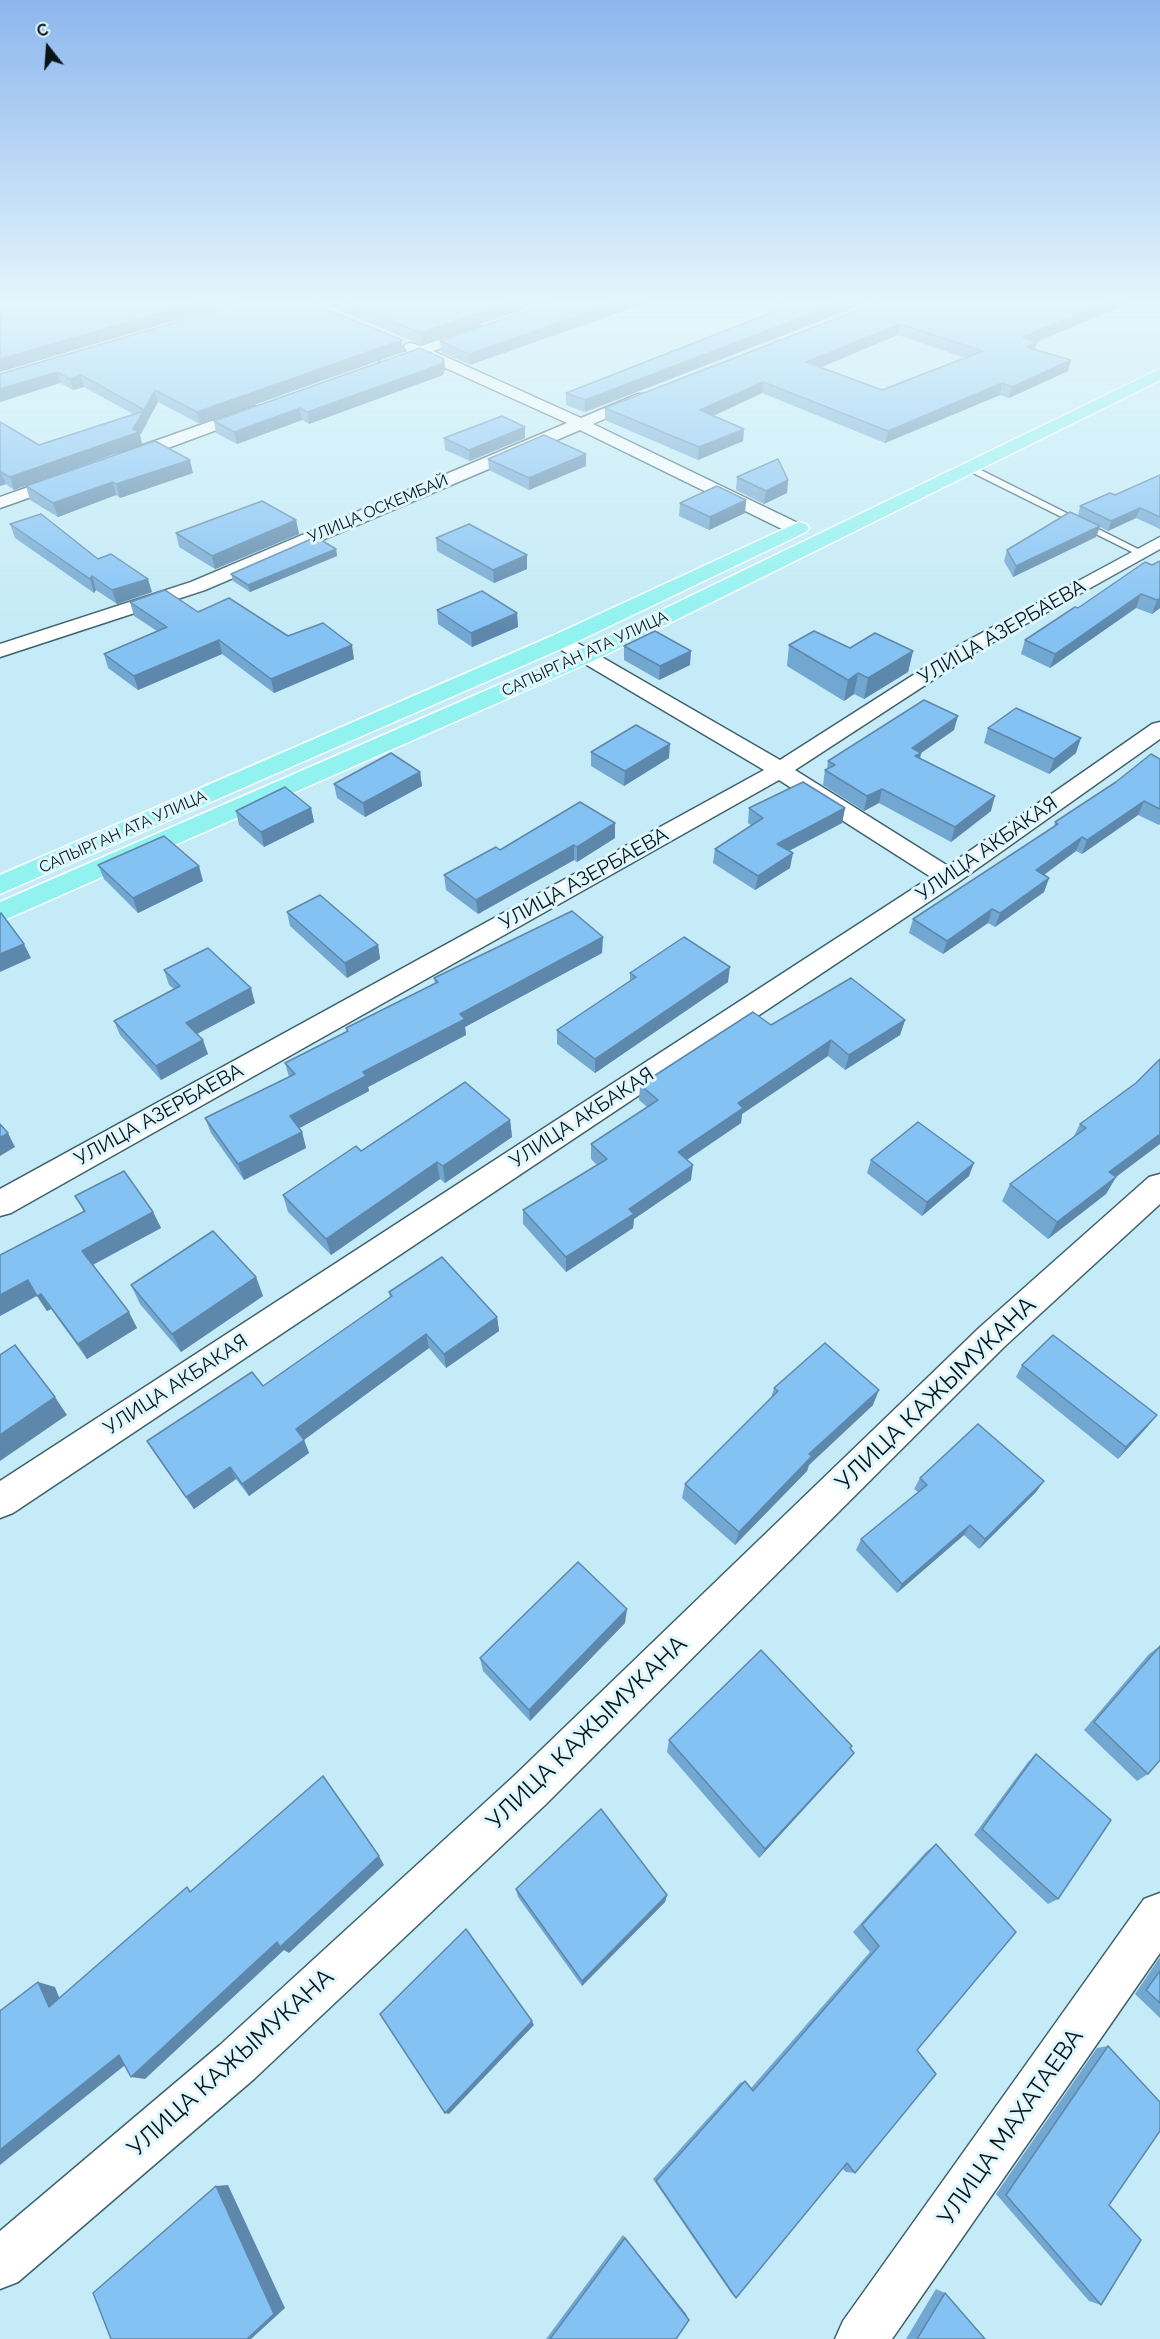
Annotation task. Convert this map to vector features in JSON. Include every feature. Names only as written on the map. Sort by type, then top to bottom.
[{"type":"main road","name":"САПЫРГАН АТА УЛИЦА","points":[[0,913],[587,655],[825,540],[961,460],[1053,411]]},
{"type":"main road","name":"САПЫРГАН АТА УЛИЦА","points":[[961,460],[1078,411]]},
{"type":"main road","name":"САПЫРГАН АТА УЛИЦА","points":[[0,885],[560,641],[818,518]]},
{"type":"street","points":[[111,463],[255,411]]},
{"type":"street","points":[[553,411],[796,529]]},
{"type":"street","name":"УЛИЦА ОСКЕМБАЙ","points":[[0,651],[198,586],[609,411]]},
{"type":"street","points":[[0,503],[77,475]]},
{"type":"street","name":"УЛИЦА АЗЕРБАЕВА","points":[[0,1204],[780,770],[972,646],[1150,548]]},
{"type":"street","points":[[560,641],[780,770],[948,877]]},
{"type":"street","name":"УЛИЦА АКБАКАЯ","points":[[0,1501],[948,877],[1160,729]]},
{"type":"street","name":"УЛИЦА КАЖЫМУКАНА","points":[[0,2264],[237,2062],[503,1815],[992,1338],[1160,1186]]},
{"type":"street","name":"УЛИЦА МАХАТАЕВА","points":[[861,2339],[1160,1915]]},
{"type":"lane","points":[[961,460],[1150,548]]},
{"type":"building","points":[[144,411],[133,429],[139,432],[10,477],[0,472],[0,422],[39,445]]},
{"type":"building","points":[[242,411],[291,411],[234,432],[214,421]]},
{"type":"building","points":[[613,411],[703,411],[744,429],[699,447]]},
{"type":"building","points":[[837,411],[935,411],[888,431]]},
{"type":"building","points":[[502,416],[525,427],[469,450],[444,438]]},
{"type":"building","points":[[544,435],[586,454],[529,478],[488,459]]},
{"type":"building","points":[[155,441],[190,460],[116,484],[113,482],[53,503],[26,486]]},
{"type":"building","points":[[778,459],[788,480],[766,491],[737,477]]},
{"type":"building","points":[[1160,475],[1160,517],[1140,508],[1111,521],[1080,506],[1110,493],[1115,495]]},
{"type":"building","points":[[717,486],[746,500],[710,517],[680,503]]},
{"type":"building","points":[[262,501],[296,520],[212,556],[176,533]]},
{"type":"building","points":[[1070,512],[1100,526],[1016,566],[1007,550]]},
{"type":"building","points":[[41,514],[98,559],[111,554],[148,579],[112,590],[92,576],[90,579],[10,524]]},
{"type":"building","points":[[469,524],[527,555],[493,570],[436,538]]},
{"type":"building","points":[[316,537],[336,549],[248,585],[231,574]]},
{"type":"building","points":[[1160,561],[1160,598],[1157,600],[1141,594],[1055,654],[1025,640],[1075,607],[1078,608],[1145,562],[1152,565]]},
{"type":"building","points":[[165,590],[198,612],[229,598],[288,636],[323,623],[352,645],[271,679],[219,640],[134,676],[104,654],[167,627],[130,602]]},
{"type":"building","points":[[482,591],[517,613],[471,633],[437,610]]},
{"type":"building","points":[[655,631],[691,651],[660,666],[624,646]]},
{"type":"building","points":[[814,631],[850,648],[875,633],[913,651],[868,678],[858,673],[848,680],[789,645]]},
{"type":"building","points":[[924,700],[958,716],[912,748],[921,753],[915,756],[995,796],[955,827],[882,789],[867,796],[825,770],[835,765],[828,761]]},
{"type":"building","points":[[1016,708],[1081,738],[1054,759],[988,728]]},
{"type":"building","points":[[636,725],[670,744],[625,771],[591,752]]},
{"type":"building","points":[[391,753],[420,772],[363,803],[334,784]]},
{"type":"building","points":[[1151,754],[1160,759],[1160,809],[1144,801],[1087,840],[1082,837],[1036,870],[1049,878],[1000,913],[992,909],[947,941],[913,919],[1058,824],[1055,822],[1116,782]]},
{"type":"building","points":[[803,782],[845,808],[777,844],[793,853],[758,876],[715,849],[763,818],[749,808]]},
{"type":"building","points":[[285,787],[311,808],[261,832],[236,811]]},
{"type":"building","points":[[580,802],[615,823],[577,847],[574,845],[476,900],[444,875],[496,847],[500,850]]},
{"type":"building","points":[[164,836],[199,866],[133,898],[98,865]]},
{"type":"building","points":[[320,895],[378,945],[345,963],[287,912]]},
{"type":"building","points":[[572,911],[603,937],[460,1014],[465,1019],[363,1072],[366,1076],[290,1116],[302,1132],[238,1164],[205,1118],[295,1074],[285,1063],[348,1031],[346,1028],[438,982],[434,978]]},
{"type":"building","points":[[0,914],[24,944],[0,954]]},
{"type":"building","points":[[684,937],[730,967],[595,1059],[557,1030],[636,977],[630,973]]},
{"type":"building","points":[[208,948],[251,988],[186,1023],[203,1040],[156,1066],[114,1021],[180,986],[164,970]]},
{"type":"building","points":[[851,978],[905,1020],[849,1055],[831,1040],[738,1103],[743,1108],[678,1152],[693,1165],[629,1209],[634,1214],[566,1257],[523,1210],[607,1159],[591,1144],[658,1100],[640,1085],[753,1012],[771,1025]]},
{"type":"building","points":[[1160,1059],[1160,1134],[1109,1172],[1116,1177],[1057,1222],[1010,1184],[1086,1128],[1080,1124],[1136,1083]]},
{"type":"building","points":[[465,1082],[510,1120],[443,1166],[437,1162],[326,1239],[283,1195],[356,1146],[361,1151]]},
{"type":"building","points":[[918,1122],[974,1163],[927,1202],[871,1160]]},
{"type":"building","points":[[0,1124],[8,1133],[0,1138]]},
{"type":"building","points":[[124,1171],[153,1212],[82,1251],[129,1312],[78,1344],[41,1294],[37,1296],[28,1280],[0,1295],[0,1255],[85,1211],[75,1196]]},
{"type":"building","points":[[213,1231],[256,1277],[172,1334],[131,1285]]},
{"type":"building","points":[[442,1257],[497,1317],[444,1354],[426,1334],[296,1429],[304,1440],[242,1484],[230,1467],[186,1497],[147,1441],[252,1372],[263,1386],[392,1296],[389,1292]]},
{"type":"building","points":[[1053,1335],[1157,1415],[1126,1447],[1022,1365]]},
{"type":"building","points":[[825,1343],[879,1390],[809,1454],[812,1456],[739,1532],[685,1484],[778,1391],[774,1388]]},
{"type":"building","points":[[15,1345],[55,1397],[0,1435],[0,1355]]},
{"type":"building","points":[[978,1424],[1044,1481],[985,1539],[970,1525],[902,1584],[861,1539],[927,1485],[920,1478]]},
{"type":"building","points":[[578,1562],[627,1609],[529,1710],[480,1658]]},
{"type":"building","points":[[1160,1646],[1160,1760],[1148,1774],[1094,1722]]},
{"type":"building","points":[[761,1650],[852,1746],[850,1748],[854,1753],[765,1849],[669,1740]]},
{"type":"building","points":[[1036,1754],[1111,1820],[1058,1899],[982,1829]]},
{"type":"building","points":[[323,1776],[379,1856],[280,1947],[277,1942],[131,2077],[119,2055],[0,2150],[0,2011],[38,1982],[49,2007],[187,1887],[190,1892]]},
{"type":"building","points":[[601,1809],[667,1895],[582,1981],[516,1889]]},
{"type":"building","points":[[936,1844],[1016,1932],[917,2050],[936,2074],[855,2173],[847,2163],[736,2298],[656,2181],[745,2081],[753,2091],[879,1946],[862,1925]]},
{"type":"building","points":[[466,1929],[532,2021],[445,2113],[380,2014]]},
{"type":"building","points":[[1160,1971],[1160,2003],[1146,1990]]},
{"type":"building","points":[[1108,2046],[1160,2102],[1160,2131],[1109,2205],[1141,2240],[1101,2305],[1006,2195]]},
{"type":"building","points":[[216,2186],[274,2314],[247,2339],[111,2339],[93,2293]]},
{"type":"building","points":[[625,2238],[689,2320],[676,2339],[550,2339]]},
{"type":"building","points":[[945,2293],[985,2339],[917,2339]]}]
